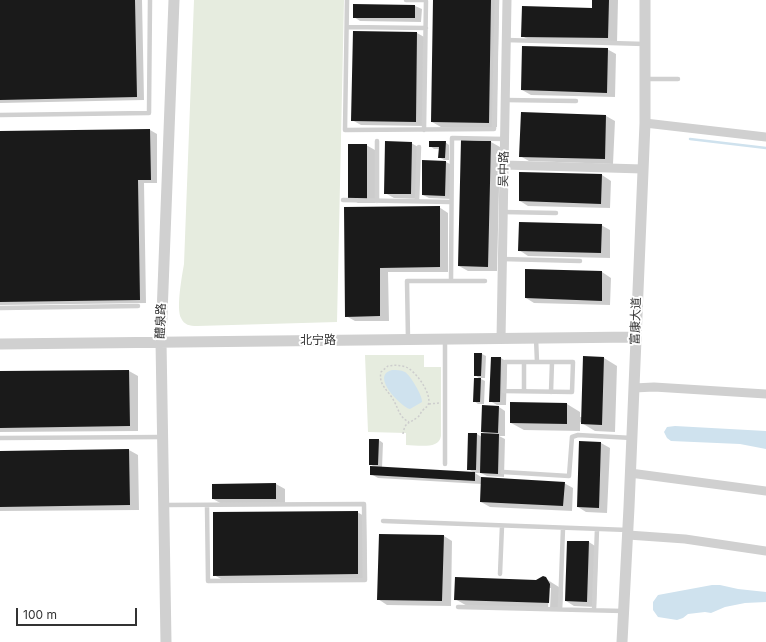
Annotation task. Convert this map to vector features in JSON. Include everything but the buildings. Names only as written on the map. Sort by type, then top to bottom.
[{"type":"street","name":"醴泉路","points":[[166,642],[160,342],[174,0]]},
{"type":"street","name":"吴中路","points":[[501,339],[507,0]]},
{"type":"street","name":"富康大道","points":[[622,642],[645,123],[645,0]]},
{"type":"street","points":[[645,123],[766,137]]},
{"type":"street","points":[[504,165],[643,169]]},
{"type":"street","name":"北宁路","points":[[0,344],[636,337]]},
{"type":"street","points":[[634,388],[654,387],[766,394]]},
{"type":"street","points":[[630,473],[766,491]]},
{"type":"street","points":[[628,532],[766,551]]},
{"type":"lane","points":[[0,115],[149,113],[150,0]]},
{"type":"lane","points":[[347,0],[344,130],[494,129],[497,0]]},
{"type":"lane","points":[[406,0],[426,0],[424,130]]},
{"type":"lane","points":[[347,27],[426,28]]},
{"type":"lane","points":[[506,40],[645,44]]},
{"type":"lane","points":[[645,79],[678,79]]},
{"type":"lane","points":[[505,100],[576,101]]},
{"type":"lane","points":[[451,281],[452,138],[505,139]]},
{"type":"lane","points":[[377,141],[377,201]]},
{"type":"lane","points":[[417,201],[418,147]]},
{"type":"lane","points":[[343,200],[451,202]]},
{"type":"lane","points":[[503,212],[556,213]]},
{"type":"lane","points":[[502,259],[580,261]]},
{"type":"lane","points":[[408,339],[407,281],[485,281]]},
{"type":"lane","points":[[0,308],[138,306]]},
{"type":"lane","points":[[536,338],[537,362]]},
{"type":"lane","points":[[445,339],[445,464]]},
{"type":"lane","points":[[505,362],[524,362],[573,362],[572,392],[504,391],[505,362]]},
{"type":"lane","points":[[524,362],[524,391]]},
{"type":"lane","points":[[551,392],[552,362]]},
{"type":"lane","points":[[503,472],[569,476],[572,437],[578,435],[632,438]]},
{"type":"lane","points":[[0,438],[163,437]]},
{"type":"lane","points":[[164,505],[207,506],[364,504],[365,580],[208,581],[207,506]]},
{"type":"lane","points":[[383,522],[597,529],[628,532]]},
{"type":"lane","points":[[500,574],[502,526]]},
{"type":"lane","points":[[560,610],[563,528]]},
{"type":"lane","points":[[594,610],[597,529]]},
{"type":"lane","points":[[458,607],[623,611]]},
{"type":"path","points":[[402,434],[405,426],[417,418],[428,404],[428,399],[425,388],[412,371],[400,365],[388,366],[381,372],[381,381],[384,388],[394,400],[399,415],[409,422]]},
{"type":"path","points":[[428,404],[445,404]]},
{"type":"shaded area","points":[[194,0],[344,0],[337,322],[194,326],[186,324],[181,318],[179,300],[184,264]]},
{"type":"shaded area","points":[[365,355],[424,355],[424,367],[441,367],[441,436],[436,443],[427,446],[406,445],[406,433],[368,432]]},
{"type":"water","points":[[392,370],[402,371],[407,374],[413,381],[422,402],[410,409],[395,398],[386,385],[384,378],[386,373]]},
{"type":"water","points":[[675,426],[766,431],[766,449],[740,444],[671,441],[667,438],[664,432],[667,427]]},
{"type":"water","points":[[712,585],[766,592],[766,602],[745,603],[725,607],[711,613],[705,612],[688,614],[677,620],[658,617],[653,610],[653,602],[658,595]]},
{"type":"waterway","points":[[690,139],[766,148]]}]
